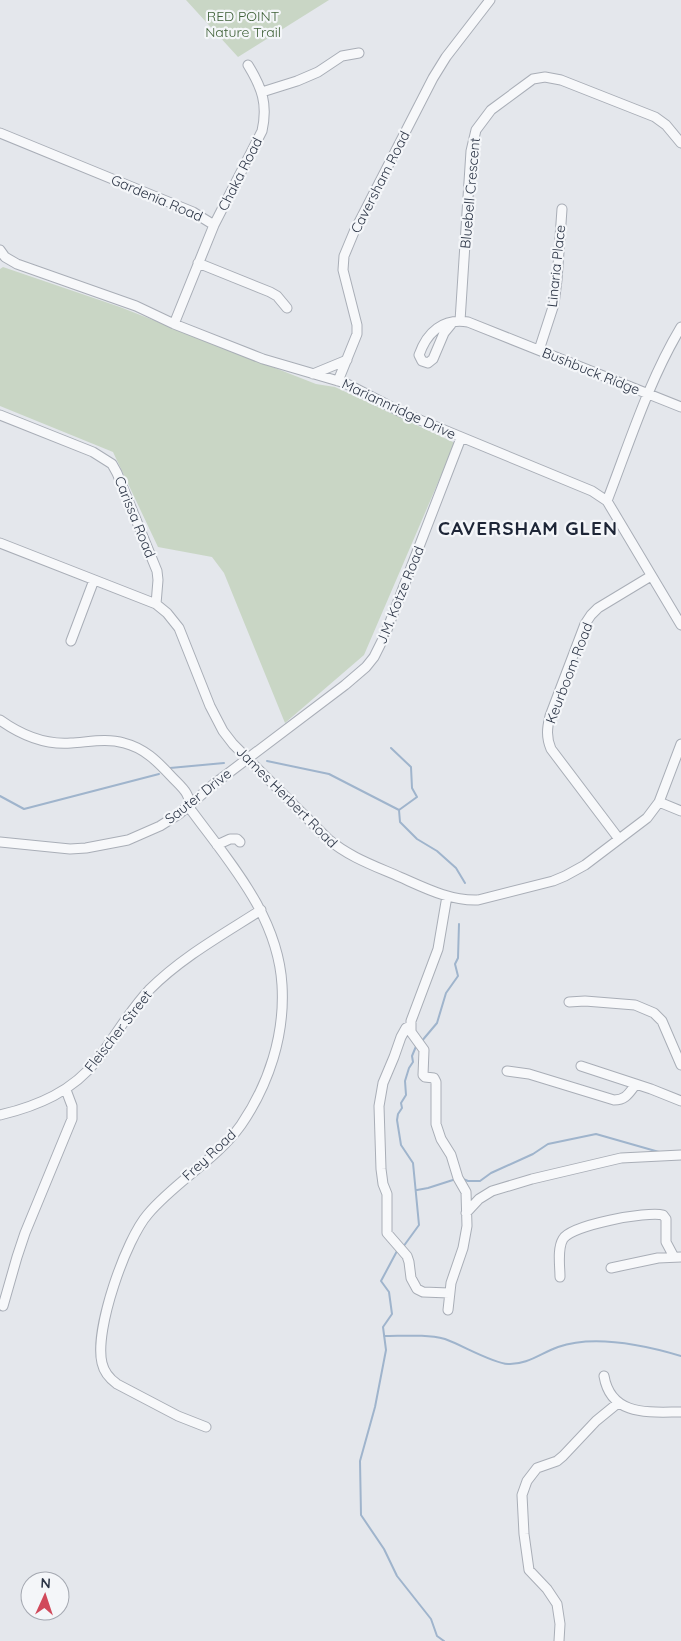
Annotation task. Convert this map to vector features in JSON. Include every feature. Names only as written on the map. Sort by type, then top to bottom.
[{"type":"street","name":"Caversham Road","points":[[338,381],[357,334],[357,325],[345,282],[344,256],[354,232],[433,78],[446,57],[490,0]]},
{"type":"street","points":[[262,92],[318,72],[342,56],[358,53]]},
{"type":"street","name":"Chaka Road","points":[[214,224],[262,131],[264,120],[262,92],[248,65]]},
{"type":"street","name":"Bluebell Crescent","points":[[457,321],[471,151],[476,130],[491,110],[533,80],[545,77],[561,80],[655,118],[666,125],[681,143]]},
{"type":"street","name":"Gardenia Road","points":[[0,133],[193,212],[214,224],[174,324]]},
{"type":"street","name":"Linaria Place","points":[[539,350],[554,304],[562,209]]},
{"type":"street","name":"Mariannridge Drive","points":[[2,256],[16,264],[136,306],[174,324],[263,359],[338,381],[403,413],[592,491],[607,501],[681,625]]},
{"type":"street","points":[[198,263],[270,292],[277,296],[287,308]]},
{"type":"street","points":[[457,321],[444,333],[433,359],[428,363],[422,361],[419,355],[429,334],[442,325],[457,321]]},
{"type":"street","name":"Bushbuck Ridge","points":[[457,321],[468,322],[649,394],[607,501]]},
{"type":"street","points":[[681,327],[665,354],[649,394],[681,407]]},
{"type":"street","points":[[313,374],[347,360]]},
{"type":"street","name":"Carissa Road","points":[[0,415],[93,452],[112,464],[118,473],[157,571],[156,604]]},
{"type":"street","name":"J.M. Kotze Road","points":[[248,758],[345,685],[366,667],[374,657],[388,627],[461,438]]},
{"type":"street","name":"James Herbert Road","points":[[0,543],[156,604],[167,613],[179,628],[217,721],[233,744],[341,850],[366,863],[447,896],[478,900],[553,880],[575,871],[647,818],[659,802],[681,744]]},
{"type":"street","name":"Keurboom Road","points":[[619,840],[551,749],[547,730],[550,716],[591,614],[651,576]]},
{"type":"street","points":[[71,641],[94,580]]},
{"type":"street","name":"Frey Road","points":[[0,720],[38,740],[54,743],[123,742],[136,747],[156,760],[189,796],[192,810],[249,890],[261,910],[272,935],[279,960],[282,1006],[280,1028],[272,1062],[262,1090],[240,1126],[218,1151],[162,1199],[139,1227],[130,1243],[109,1305],[102,1344],[101,1361],[103,1369],[110,1378],[125,1390],[178,1416],[206,1427]]},
{"type":"street","name":"Sauter Drive","points":[[0,842],[70,849],[106,845],[128,840],[150,831],[171,819],[248,758]]},
{"type":"street","points":[[659,802],[681,811]]},
{"type":"street","points":[[217,845],[230,839],[237,839],[240,842]]},
{"type":"street","points":[[411,1030],[414,1012],[438,949],[447,896]]},
{"type":"street","name":"Fleischer Street","points":[[0,1115],[41,1102],[66,1090],[97,1061],[131,1011],[150,989],[192,953],[261,910]]},
{"type":"street","points":[[569,1002],[585,1001],[635,1005],[654,1013],[662,1021],[681,1065]]},
{"type":"street","points":[[448,1310],[449,1293],[466,1236],[466,1192],[458,1178],[436,1124],[436,1082],[434,1078],[423,1075],[424,1050],[411,1030],[406,1028],[382,1084],[379,1106],[381,1169],[383,1184],[387,1194],[387,1233],[407,1256],[411,1278],[417,1289],[423,1292],[449,1293]]},
{"type":"street","points":[[581,1066],[681,1101]]},
{"type":"street","points":[[507,1071],[528,1074],[614,1100],[626,1097],[636,1084]]},
{"type":"street","points":[[3,1306],[20,1249],[72,1119],[72,1106],[66,1090]]},
{"type":"street","points":[[466,1213],[479,1199],[492,1191],[532,1179],[612,1159],[681,1155]]},
{"type":"street","points":[[560,1277],[561,1244],[566,1235],[577,1229],[606,1221],[652,1214],[663,1215],[666,1219],[666,1242],[677,1257]]},
{"type":"street","points":[[611,1268],[658,1258],[677,1257]]},
{"type":"street","points":[[604,1376],[607,1387],[623,1407],[640,1411],[681,1412]]},
{"type":"street","points":[[559,1641],[560,1624],[557,1604],[547,1589],[528,1570],[522,1495],[527,1481],[537,1468],[563,1456],[596,1421],[618,1403]]},
{"type":"green space","name":"RED POINT Nature Trail","points":[[186,0],[329,0],[238,57]]},
{"type":"green space","points":[[3,267],[120,307],[316,384],[335,387],[455,443],[364,655],[285,723],[224,573],[212,557],[158,547],[113,452],[0,406],[0,269]]},
{"type":"waterway","points":[[391,748],[411,767],[412,788],[417,797],[399,810],[400,822],[417,839],[437,851],[456,868],[465,883]]},
{"type":"waterway","points":[[267,761],[329,774],[399,810]]},
{"type":"waterway","points":[[170,768],[224,763]]},
{"type":"waterway","points":[[0,796],[24,809],[159,774]]},
{"type":"waterway","points":[[421,1042],[437,1023],[446,993],[458,976],[455,964],[458,958],[459,924]]},
{"type":"waterway","points":[[403,1247],[419,1225],[413,1163],[401,1145],[397,1120],[402,1108],[401,1103],[406,1095],[405,1081],[413,1062],[412,1056],[417,1044]]},
{"type":"waterway","points":[[463,1179],[480,1181],[491,1173],[533,1154],[548,1144],[596,1134],[659,1152]]},
{"type":"waterway","points":[[417,1190],[456,1179]]},
{"type":"waterway","points":[[397,1251],[381,1281],[389,1292],[392,1314],[383,1327],[386,1350],[375,1407],[360,1461],[361,1515],[384,1549],[397,1576],[431,1619],[437,1636],[444,1641]]},
{"type":"waterway","points":[[384,1336],[438,1337],[501,1363],[508,1364],[528,1361],[558,1347],[588,1341],[620,1342],[681,1356]]},
{"type":"district","name":"CAVERSHAM GLEN","points":[[528,528]]}]
